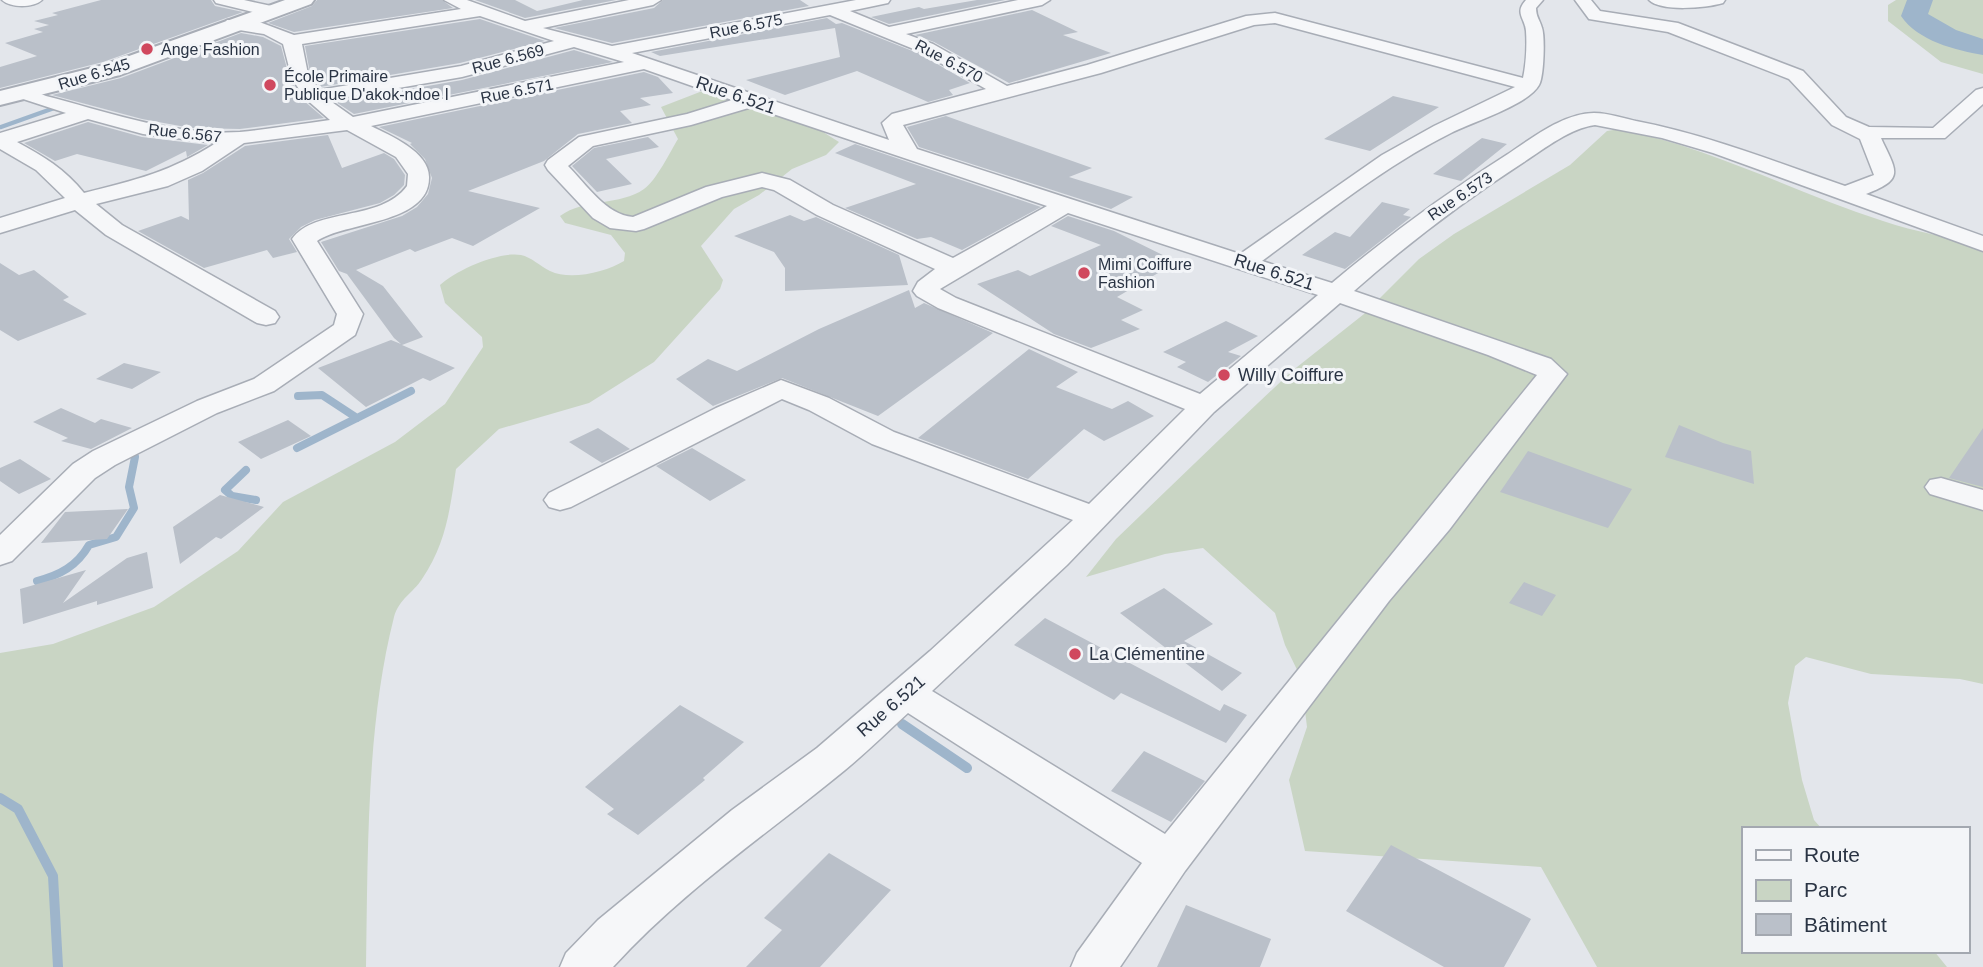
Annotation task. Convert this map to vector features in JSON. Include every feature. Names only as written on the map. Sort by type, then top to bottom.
[{"type":"street","points":[[10,0],[34,0]]},
{"type":"street","points":[[222,0],[270,11]]},
{"type":"street","name":"Rue 6.545","points":[[0,98],[112,70],[304,0]]},
{"type":"street","name":"Rue 6.521","points":[[452,0],[521,27],[610,52],[1336,293]]},
{"type":"street","points":[[521,27],[653,0]]},
{"type":"street","name":"Rue 6.575","points":[[610,52],[882,0]]},
{"type":"street","points":[[889,32],[1042,0]]},
{"type":"street","points":[[1244,262],[1362,179],[1437,132],[1517,95],[1531,85],[1531,43],[1535,30],[1528,17],[1528,7],[1535,0]]},
{"type":"street","points":[[1583,0],[1595,15],[1672,27],[1796,75],[1839,121],[1870,135],[1880,132],[1938,134],[1978,103]]},
{"type":"street","points":[[1657,0],[1699,3],[1717,0]]},
{"type":"street","name":"Rue 6.570","points":[[832,10],[928,48],[1001,89],[1001,93],[899,118],[892,123],[893,129],[909,153]]},
{"type":"street","points":[[290,41],[480,11]]},
{"type":"street","points":[[1001,93],[1094,69],[1252,20],[1275,18],[1531,85]]},
{"type":"street","points":[[0,554],[84,471],[104,458],[207,407],[264,385],[346,329],[350,314],[304,239],[314,233],[385,211],[408,198],[418,186],[418,170],[406,155],[349,124],[301,79],[296,69],[295,46],[290,41],[264,28],[233,24]]},
{"type":"street","name":"Rue 6.569","points":[[317,96],[462,71],[574,41]]},
{"type":"street","name":"Rue 6.571","points":[[349,124],[643,64]]},
{"type":"street","name":"Rue 6.567","points":[[24,93],[85,114],[169,133],[238,138],[349,124]]},
{"type":"street","points":[[754,100],[691,119],[586,141],[556,165],[600,213],[618,223],[636,223],[714,192],[762,180],[782,185],[825,210],[954,268]]},
{"type":"street","points":[[0,140],[85,114]]},
{"type":"street","name":"Rue 6.573","points":[[1336,293],[1397,240],[1471,187],[1536,145],[1580,121],[1595,119],[1667,133],[1845,194]]},
{"type":"street","points":[[1845,194],[1878,182],[1884,177],[1885,171],[1870,135]]},
{"type":"street","points":[[0,226],[79,201],[160,181],[194,166],[238,138]]},
{"type":"street","points":[[0,140],[44,165],[65,183],[79,201],[114,230],[266,317]]},
{"type":"street","points":[[1845,194],[1983,244]]},
{"type":"street","points":[[1066,205],[938,277],[926,291],[957,307],[1204,406]]},
{"type":"street","points":[[1094,967],[1170,859],[1377,593],[1437,523],[1553,374],[1541,365],[1336,293]]},
{"type":"street","name":"Rue 6.521","points":[[583,967],[614,934],[747,822],[831,759],[906,693],[1055,557],[1204,406],[1336,293]]},
{"type":"street","points":[[560,500],[726,414],[781,389],[819,404],[883,438],[1094,517]]},
{"type":"street","points":[[1941,487],[1983,500]]},
{"type":"street","points":[[906,693],[1170,859]]},
{"type":"green space","points":[[1896,0],[1983,0],[1983,74],[1941,62],[1888,21],[1888,5]]},
{"type":"green space","points":[[705,90],[807,122],[839,142],[826,155],[792,169],[759,195],[734,209],[701,246],[723,280],[720,289],[654,362],[589,403],[499,429],[456,469],[449,512],[437,553],[422,579],[396,611],[385,659],[373,746],[370,791],[366,967],[0,967],[0,653],[53,644],[154,607],[238,551],[283,502],[395,442],[445,404],[483,347],[482,337],[445,303],[440,285],[467,268],[501,256],[525,256],[550,271],[567,275],[598,272],[624,261],[625,253],[611,235],[565,223],[560,216],[580,207],[624,198],[649,185],[678,139],[661,107]]},
{"type":"green space","points":[[1619,129],[1687,147],[1883,221],[1983,245],[1983,684],[1960,679],[1871,674],[1806,657],[1795,666],[1788,703],[1802,780],[1814,820],[1820,827],[1742,827],[1742,953],[1936,953],[1947,967],[1597,967],[1541,867],[1305,851],[1289,780],[1307,727],[1301,678],[1285,645],[1275,613],[1203,548],[1165,554],[1086,577],[1116,539],[1221,438],[1292,371],[1364,314],[1419,259],[1454,234],[1570,165],[1607,131]]},
{"type":"building","points":[[101,0],[211,0],[215,6],[243,12],[103,62],[0,88],[0,67],[37,56],[5,43],[43,32],[34,29],[49,25],[34,21],[58,15],[52,13]]},
{"type":"building","points":[[317,0],[442,0],[453,8],[294,32],[268,23],[312,6]]},
{"type":"building","points":[[475,0],[515,0],[537,11],[583,0],[616,0],[525,18]]},
{"type":"building","points":[[663,0],[800,0],[809,6],[612,43],[554,28],[654,8]]},
{"type":"building","points":[[977,0],[1005,0],[889,24],[871,17],[919,7],[924,9]]},
{"type":"building","points":[[1032,10],[1078,32],[1063,35],[1111,53],[1009,83],[934,42],[915,35]]},
{"type":"building","points":[[827,18],[836,24],[842,23],[920,54],[970,83],[949,90],[953,95],[928,102],[857,71],[785,95],[746,80],[840,57],[835,28],[660,56],[651,52]]},
{"type":"building","points":[[480,19],[545,41],[460,63],[320,87],[310,73],[305,46]]},
{"type":"building","points":[[241,33],[263,37],[281,46],[290,80],[304,101],[324,118],[240,129],[191,128],[142,119],[52,95],[121,78]]},
{"type":"building","points":[[574,50],[613,62],[354,114],[336,102],[462,80]]},
{"type":"building","points":[[644,72],[658,77],[673,93],[640,98],[651,105],[620,111],[632,123],[578,134],[544,161],[468,191],[540,208],[473,246],[452,238],[415,252],[410,249],[356,270],[383,286],[423,337],[402,345],[455,368],[430,381],[423,378],[366,407],[318,368],[391,340],[401,344],[347,274],[339,271],[321,242],[402,216],[417,207],[428,194],[432,178],[425,159],[410,144],[412,143],[379,127]]},
{"type":"building","points":[[1393,96],[1439,107],[1370,151],[1324,139]]},
{"type":"building","points":[[946,116],[1092,168],[1069,177],[1133,197],[1111,209],[919,147],[907,127]]},
{"type":"building","points":[[88,122],[142,137],[208,145],[187,157],[186,151],[146,171],[77,154],[55,161],[24,143]]},
{"type":"building","points":[[328,135],[342,168],[384,153],[394,159],[405,175],[404,185],[380,203],[315,220],[301,227],[289,239],[297,252],[273,258],[267,250],[204,268],[138,231],[181,216],[189,220],[188,180],[245,146]]},
{"type":"building","points":[[648,137],[659,147],[606,159],[632,184],[597,192],[572,166],[594,148]]},
{"type":"building","points":[[1482,138],[1507,144],[1461,181],[1433,174]]},
{"type":"building","points":[[855,144],[1041,207],[962,250],[931,237],[917,239],[845,208],[916,184],[835,153]]},
{"type":"building","points":[[1382,202],[1410,209],[1403,215],[1411,217],[1345,269],[1302,255],[1335,232],[1350,237]]},
{"type":"building","points":[[790,215],[804,221],[816,217],[899,255],[908,285],[785,291],[785,268],[774,252],[734,236]]},
{"type":"building","points":[[1068,216],[1114,231],[1177,262],[1117,297],[1143,310],[1121,320],[1140,329],[1091,348],[1054,334],[977,284],[1018,270],[1030,276],[1101,245],[1051,226]]},
{"type":"building","points":[[0,263],[19,275],[34,270],[69,297],[63,300],[87,314],[18,341],[0,330]]},
{"type":"building","points":[[909,290],[915,308],[924,303],[993,333],[878,416],[782,378],[713,406],[676,379],[708,359],[737,371],[819,329]]},
{"type":"building","points":[[1226,321],[1258,336],[1228,352],[1241,356],[1208,382],[1177,367],[1186,362],[1163,352]]},
{"type":"building","points":[[1029,349],[1078,372],[1056,387],[1112,409],[1128,401],[1154,416],[1104,441],[1084,429],[1028,479],[918,438]]},
{"type":"building","points":[[124,363],[161,372],[132,389],[96,379]]},
{"type":"building","points":[[61,408],[95,423],[101,419],[132,428],[91,449],[61,441],[68,438],[33,422]]},
{"type":"building","points":[[288,420],[311,436],[261,459],[238,442]]},
{"type":"building","points":[[1679,425],[1751,451],[1754,484],[1665,457]]},
{"type":"building","points":[[598,428],[630,449],[602,463],[569,442]]},
{"type":"building","points":[[1983,428],[1983,487],[1949,478]]},
{"type":"building","points":[[692,448],[746,480],[710,501],[656,466]]},
{"type":"building","points":[[1528,451],[1632,489],[1608,528],[1500,492]]},
{"type":"building","points":[[20,459],[51,479],[19,494],[0,481],[0,468]]},
{"type":"building","points":[[220,495],[264,507],[221,539],[216,537],[180,564],[173,527]]},
{"type":"building","points":[[128,509],[107,539],[41,543],[65,512]]},
{"type":"building","points":[[147,552],[153,588],[97,605],[97,601],[23,624],[20,589],[86,570],[63,603],[127,558]]},
{"type":"building","points":[[1524,582],[1556,595],[1542,616],[1509,603]]},
{"type":"building","points":[[1164,588],[1213,624],[1184,641],[1242,673],[1222,691],[1120,613]]},
{"type":"building","points":[[1045,618],[1220,711],[1224,704],[1247,715],[1226,743],[1121,693],[1114,700],[1014,645]]},
{"type":"building","points":[[680,705],[744,742],[703,778],[705,780],[638,835],[607,814],[614,809],[585,787]]},
{"type":"building","points":[[1144,751],[1205,781],[1171,822],[1111,791]]},
{"type":"building","points":[[1391,845],[1531,919],[1504,967],[1444,967],[1346,911]]},
{"type":"building","points":[[829,853],[891,890],[820,967],[746,967],[782,930],[764,918]]},
{"type":"building","points":[[1186,905],[1271,939],[1260,967],[1157,967]]},
{"type":"waterway","points":[[1920,0],[1914,16],[1921,22],[1946,36],[1983,47]]},
{"type":"waterway","points":[[1,127],[57,107]]},
{"type":"waterway","points":[[357,418],[411,391]]},
{"type":"waterway","points":[[298,396],[322,395],[357,418]]},
{"type":"waterway","points":[[297,448],[357,418]]},
{"type":"waterway","points":[[37,581],[67,569],[89,545],[116,537],[134,508],[129,487],[135,457]]},
{"type":"waterway","points":[[246,470],[225,490],[232,496],[256,500]]},
{"type":"waterway","points":[[902,724],[967,768]]},
{"type":"waterway","points":[[0,798],[18,809],[53,876],[58,967]]},
{"type":"place","name":"Ange Fashion","points":[[147,49]]},
{"type":"place","name":"École Primaire Publique D'akok-ndoe I","points":[[270,85]]},
{"type":"place","name":"Mimi Coiffure Fashion","points":[[1084,273]]},
{"type":"place","name":"Willy Coiffure","points":[[1224,375]]},
{"type":"place","name":"La Clémentine","points":[[1075,654]]}]
